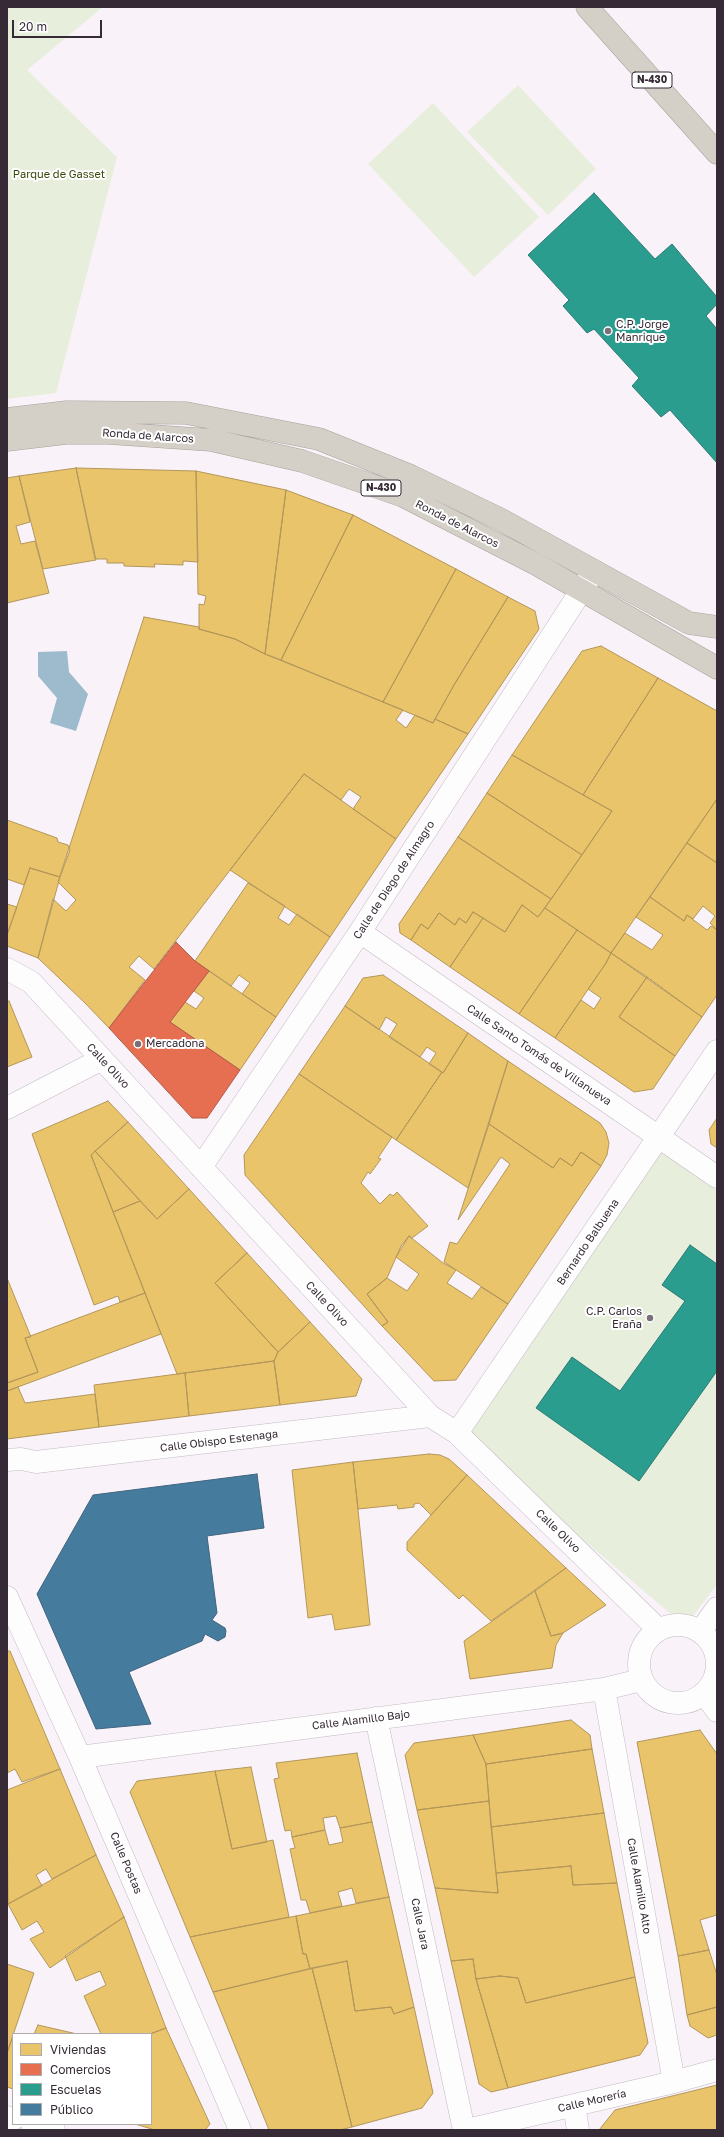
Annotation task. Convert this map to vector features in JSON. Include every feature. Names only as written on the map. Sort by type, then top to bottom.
[{"type":"highway","name":"N-430","points":[[587,7],[717,153]]},
{"type":"highway","name":"Ronda de Alarcos","points":[[7,419],[67,412],[186,412],[319,439],[418,479],[500,519],[689,623],[717,627]]},
{"type":"highway","name":"Ronda de Alarcos","points":[[7,440],[66,433],[108,433],[211,440],[302,461],[403,496],[536,564],[717,668]]},
{"type":"street","name":"Calle de Diego de Almagro","points":[[201,1167],[360,932],[594,571]]},
{"type":"street","name":"Calle Santo Tomás de Villanueva","points":[[360,932],[717,1177]]},
{"type":"street","name":"Calle Olivo","points":[[7,969],[32,982],[430,1416],[457,1433],[659,1630]]},
{"type":"street","name":"Bernardo Balbuena","points":[[457,1433],[660,1137],[717,1051]]},
{"type":"street","points":[[7,1108],[102,1059]]},
{"type":"street","name":"Calle Obispo Estenaga","points":[[12,1465],[430,1416]]},
{"type":"street","name":"Calle Postas","points":[[7,1597],[80,1756],[240,2130]]},
{"type":"street","points":[[700,1632],[717,1608]]},
{"type":"street","points":[[668,1626],[685,1626],[700,1632],[716,1650],[717,1665],[713,1681],[704,1694],[688,1702],[671,1703],[650,1693],[641,1680],[638,1665],[644,1644],[659,1630],[668,1626]]},
{"type":"street","name":"Calle Alamillo Bajo","points":[[80,1756],[604,1689],[641,1680]]},
{"type":"street","name":"Calle Alamillo Alto","points":[[604,1689],[674,2082]]},
{"type":"street","points":[[704,1694],[717,1711]]},
{"type":"street","name":"Calle Jara","points":[[376,1718],[465,2130]]},
{"type":"street","name":"Calle Morería","points":[[465,2130],[674,2082],[717,2070]]},
{"type":"street","points":[[574,2105],[578,2130]]},
{"type":"green space","name":"Parque de Gasset","points":[[7,7],[103,7],[27,70],[117,157],[56,393],[7,399]]},
{"type":"green space","points":[[518,85],[596,169],[548,215],[467,132]]},
{"type":"green space","points":[[433,103],[539,217],[474,277],[368,164]]},
{"type":"green space","name":"C.P. Carlos Eraña","points":[[660,1137],[717,1177],[717,1585],[685,1626],[457,1433]]},
{"type":"water","points":[[67,651],[69,672],[88,694],[76,731],[50,723],[57,698],[38,676],[38,652]]},
{"type":"building: Viviendas","points":[[76,468],[196,471],[198,562],[183,561],[183,565],[154,564],[155,567],[124,566],[124,563],[107,563],[107,559],[95,559]]},
{"type":"building: Viviendas","points":[[76,468],[96,560],[43,569],[19,476]]},
{"type":"building: Viviendas","points":[[196,471],[286,490],[265,654],[235,639],[199,629],[199,604],[204,605],[206,596],[198,594]]},
{"type":"building: Viviendas","points":[[19,476],[30,522],[16,526],[21,544],[35,541],[49,593],[7,603],[7,478]]},
{"type":"building: Viviendas","points":[[286,490],[353,515],[281,660],[265,654]]},
{"type":"building: Viviendas","points":[[353,515],[456,569],[383,702],[281,660]]},
{"type":"building: Viviendas","points":[[456,569],[508,597],[454,685],[433,723],[383,702]]},
{"type":"building: Viviendas","points":[[508,597],[535,611],[539,629],[468,734],[435,719]]},
{"type":"building: Viviendas","points":[[144,617],[199,627],[199,629],[235,639],[265,654],[403,710],[396,720],[406,728],[415,715],[433,723],[435,719],[468,734],[396,839],[353,809],[361,797],[349,789],[341,800],[304,774],[154,969],[139,956],[129,967],[145,980],[109,1028],[38,958],[53,899],[66,911],[76,900],[58,882]]},
{"type":"building: Viviendas","points":[[601,646],[658,678],[583,795],[512,755],[582,651]]},
{"type":"building: Viviendas","points":[[658,678],[717,711],[717,799],[611,953],[545,908],[612,811],[583,795]]},
{"type":"building: Viviendas","points":[[512,755],[612,811],[582,855],[487,793]]},
{"type":"building: Viviendas","points":[[304,774],[396,839],[330,937],[230,870]]},
{"type":"building: Viviendas","points":[[487,793],[582,855],[551,899],[458,837]]},
{"type":"building: Viviendas","points":[[717,799],[717,863],[687,843]]},
{"type":"building: Viviendas","points":[[7,820],[57,838],[58,842],[68,845],[70,850],[60,877],[30,868],[24,885],[7,879]]},
{"type":"building: Viviendas","points":[[458,837],[551,899],[538,917],[522,905],[505,932],[473,912],[466,923],[459,918],[455,925],[439,913],[428,929],[421,924],[411,940],[400,933],[399,924]]},
{"type":"building: Viviendas","points":[[687,843],[717,863],[717,930],[710,923],[715,916],[703,906],[693,919],[687,915],[684,921],[650,897]]},
{"type":"building: Viviendas","points":[[30,868],[60,877],[38,958],[7,946],[7,935]]},
{"type":"building: Viviendas","points":[[248,883],[285,906],[278,918],[289,925],[297,914],[330,937],[276,1017],[242,994],[250,983],[239,975],[231,986],[195,961]]},
{"type":"building: Viviendas","points":[[650,897],[684,921],[687,915],[707,930],[711,926],[717,930],[717,995],[702,1017],[611,953],[625,933],[652,950],[663,935],[636,917]]},
{"type":"building: Viviendas","points":[[7,904],[17,907],[7,935]]},
{"type":"building: Viviendas","points":[[522,905],[538,917],[545,908],[577,930],[519,1014],[450,967],[483,918],[505,932]]},
{"type":"building: Viviendas","points":[[473,912],[483,918],[450,967],[411,940],[421,924],[428,929],[439,913],[455,925],[459,918],[466,923]]},
{"type":"building: Viviendas","points":[[577,930],[611,953],[606,963],[555,1038],[519,1014]]},
{"type":"building: Viviendas","points":[[611,953],[647,977],[619,1017],[675,1056],[653,1089],[634,1092],[555,1038],[581,1000],[594,1009],[601,998],[588,989]]},
{"type":"building: Viviendas","points":[[209,971],[276,1017],[240,1070],[170,1022],[185,1002],[196,1009],[204,998],[194,991]]},
{"type":"building: Viviendas","points":[[383,975],[468,1033],[443,1073],[429,1064],[436,1053],[427,1047],[420,1057],[389,1037],[397,1024],[386,1017],[379,1030],[345,1006],[363,978]]},
{"type":"building: Viviendas","points":[[647,977],[702,1017],[675,1056],[619,1017]]},
{"type":"building: Viviendas","points":[[9,1001],[32,1057],[7,1067],[7,1002]]},
{"type":"building: Viviendas","points":[[345,1006],[442,1072],[396,1140],[299,1074]]},
{"type":"building: Viviendas","points":[[468,1033],[508,1061],[468,1188],[396,1140],[442,1072],[443,1073]]},
{"type":"building: Viviendas","points":[[508,1061],[600,1123],[606,1132],[609,1143],[607,1155],[601,1166],[581,1152],[572,1166],[560,1158],[553,1168],[489,1124]]},
{"type":"building: Viviendas","points":[[299,1074],[392,1137],[378,1158],[381,1159],[370,1174],[368,1172],[361,1183],[380,1204],[390,1194],[393,1196],[397,1192],[428,1226],[412,1238],[409,1236],[401,1246],[387,1278],[367,1294],[388,1322],[382,1326],[245,1175],[244,1155]]},
{"type":"building: Viviendas","points":[[108,1101],[128,1122],[91,1155],[145,1293],[120,1302],[118,1296],[94,1305],[32,1134]]},
{"type":"building: Viviendas","points":[[717,1118],[717,1148],[711,1144],[709,1130]]},
{"type":"building: Viviendas","points":[[128,1122],[189,1189],[157,1219],[95,1151]]},
{"type":"building: Viviendas","points":[[489,1124],[553,1168],[560,1158],[572,1166],[581,1152],[601,1166],[508,1304],[444,1262],[450,1242],[457,1244],[510,1164],[501,1157],[458,1220]]},
{"type":"building: Viviendas","points":[[95,1151],[140,1201],[113,1212],[91,1155]]},
{"type":"building: Viviendas","points":[[189,1189],[247,1253],[215,1283],[278,1352],[274,1361],[177,1374],[113,1212],[140,1201],[157,1219]]},
{"type":"building: Viviendas","points":[[409,1236],[443,1263],[456,1270],[447,1283],[472,1299],[481,1287],[508,1304],[456,1380],[434,1381],[382,1326],[388,1322],[367,1294],[387,1278],[407,1291],[419,1274],[396,1257]]},
{"type":"building: Viviendas","points":[[247,1253],[310,1322],[278,1352],[215,1283]]},
{"type":"building: Viviendas","points":[[7,1278],[31,1337],[25,1338],[38,1372],[7,1383]]},
{"type":"building: Viviendas","points":[[145,1293],[161,1334],[7,1391],[7,1383],[38,1372],[25,1338]]},
{"type":"building: Viviendas","points":[[310,1322],[362,1379],[356,1396],[280,1405],[274,1361],[278,1352]]},
{"type":"building: Viviendas","points":[[274,1361],[280,1405],[189,1416],[185,1373]]},
{"type":"building: Viviendas","points":[[185,1373],[189,1416],[99,1427],[94,1385]]},
{"type":"building: Viviendas","points":[[18,1387],[25,1403],[95,1394],[99,1427],[7,1439],[7,1391]]},
{"type":"building: Viviendas","points":[[429,1454],[440,1455],[449,1459],[467,1475],[431,1515],[419,1503],[414,1504],[414,1507],[398,1509],[397,1505],[358,1509],[353,1462]]},
{"type":"building: Viviendas","points":[[353,1462],[370,1625],[335,1630],[332,1614],[308,1618],[292,1470]]},
{"type":"building: Viviendas","points":[[467,1475],[566,1568],[491,1621],[463,1595],[459,1599],[407,1550],[407,1542]]},
{"type":"building: Viviendas","points":[[566,1568],[606,1605],[563,1633],[551,1636],[535,1591]]},
{"type":"building: Viviendas","points":[[535,1591],[551,1636],[563,1633],[556,1645],[552,1668],[470,1679],[464,1641]]},
{"type":"building: Viviendas","points":[[7,1651],[10,1651],[60,1769],[22,1782],[15,1769],[7,1773]]},
{"type":"building: Viviendas","points":[[571,1720],[590,1735],[592,1749],[486,1764],[473,1735]]},
{"type":"building: Viviendas","points":[[700,1730],[717,1754],[717,1915],[700,1920],[709,1950],[678,1956],[637,1742]]},
{"type":"building: Viviendas","points":[[473,1735],[486,1764],[489,1801],[417,1810],[405,1755],[414,1743]]},
{"type":"building: Viviendas","points":[[592,1749],[604,1813],[491,1827],[486,1764]]},
{"type":"building: Viviendas","points":[[357,1753],[372,1822],[340,1828],[336,1816],[323,1818],[325,1830],[292,1837],[291,1830],[285,1831],[274,1779],[279,1778],[276,1763]]},
{"type":"building: Viviendas","points":[[251,1767],[267,1842],[232,1849],[215,1771]]},
{"type":"building: Viviendas","points":[[60,1769],[96,1855],[52,1879],[46,1869],[36,1875],[42,1886],[8,1904],[7,1790]]},
{"type":"building: Viviendas","points":[[215,1771],[232,1849],[273,1840],[289,1917],[190,1937],[130,1792],[137,1781]]},
{"type":"building: Viviendas","points":[[489,1801],[498,1893],[435,1888],[417,1810]]},
{"type":"building: Viviendas","points":[[604,1813],[617,1883],[573,1885],[571,1866],[496,1873],[491,1827]]},
{"type":"building: Viviendas","points":[[372,1822],[389,1897],[356,1903],[352,1888],[338,1892],[342,1906],[310,1913],[306,1900],[301,1900],[290,1849],[295,1848],[292,1837],[325,1830],[329,1845],[343,1842],[340,1828]]},
{"type":"building: Viviendas","points":[[96,1855],[124,1917],[50,1968],[30,1939],[44,1932],[37,1921],[22,1930],[8,1904]]},
{"type":"building: Viviendas","points":[[571,1866],[573,1885],[617,1883],[635,1977],[526,2003],[518,1978],[500,1976],[476,1979],[473,1959],[451,1961],[435,1888],[498,1893],[496,1873]]},
{"type":"building: Viviendas","points":[[389,1897],[414,2007],[394,2014],[391,2007],[355,2011],[347,1961],[310,1969],[306,1954],[303,1954],[296,1916]]},
{"type":"building: Viviendas","points":[[296,1916],[303,1954],[306,1954],[310,1969],[213,1992],[190,1937]]},
{"type":"building: Viviendas","points":[[124,1917],[166,2028],[152,2033],[101,2033],[84,1996],[106,1985],[100,1971],[76,1981],[65,1956]]},
{"type":"building: Viviendas","points":[[709,1950],[717,1975],[717,2007],[687,2015],[678,1956]]},
{"type":"building: Viviendas","points":[[473,1959],[476,1979],[508,2088],[491,2092],[479,2084],[451,1961]]},
{"type":"building: Viviendas","points":[[347,1961],[355,2011],[391,2007],[394,2014],[414,2007],[433,2093],[422,2108],[352,2127],[312,1968]]},
{"type":"building: Viviendas","points":[[7,1964],[34,1973],[14,2033],[12,2033],[12,2038],[7,2053]]},
{"type":"building: Viviendas","points":[[312,1968],[352,2127],[340,2130],[269,2130],[213,1992]]},
{"type":"building: Viviendas","points":[[500,1976],[518,1978],[526,2003],[635,1977],[648,2043],[640,2055],[508,2088],[476,1979]]},
{"type":"building: Viviendas","points":[[717,2007],[717,2035],[708,2038],[690,2026],[687,2015]]},
{"type":"building: Viviendas","points":[[38,2025],[73,2033],[34,2033]]},
{"type":"building: Viviendas","points":[[166,2028],[210,2124],[205,2130],[155,2130],[138,2125],[152,2125],[152,2033]]},
{"type":"building: Viviendas","points":[[12,2039],[12,2089],[7,2087],[7,2053]]},
{"type":"building: Viviendas","points":[[717,2085],[717,2130],[599,2130],[615,2110]]},
{"type":"building: Comercios","points":[[176,942],[195,961],[209,971],[170,1022],[240,1070],[207,1118],[192,1118],[109,1028]]},
{"type":"building: Escuelas","name":"C.P. Jorge Manrique","points":[[594,193],[655,259],[672,244],[717,297],[717,304],[706,316],[717,329],[717,463],[670,410],[661,417],[632,386],[639,378],[594,329],[587,333],[563,306],[569,300],[528,255]]},
{"type":"building: Escuelas","points":[[690,1245],[717,1264],[717,1371],[639,1481],[536,1408],[572,1357],[620,1391],[685,1301],[662,1285]]},
{"type":"building: Público","points":[[257,1474],[264,1528],[207,1536],[217,1613],[212,1620],[225,1628],[225,1637],[218,1641],[205,1634],[202,1641],[129,1672],[151,1724],[96,1729],[37,1594],[93,1495]]},
{"type":"place","name":"C.P. Jorge Manrique","points":[[608,331]]},
{"type":"place","name":"Mercadona","points":[[138,1044]]},
{"type":"place","name":"C.P. Carlos Eraña","points":[[650,1318]]}]
